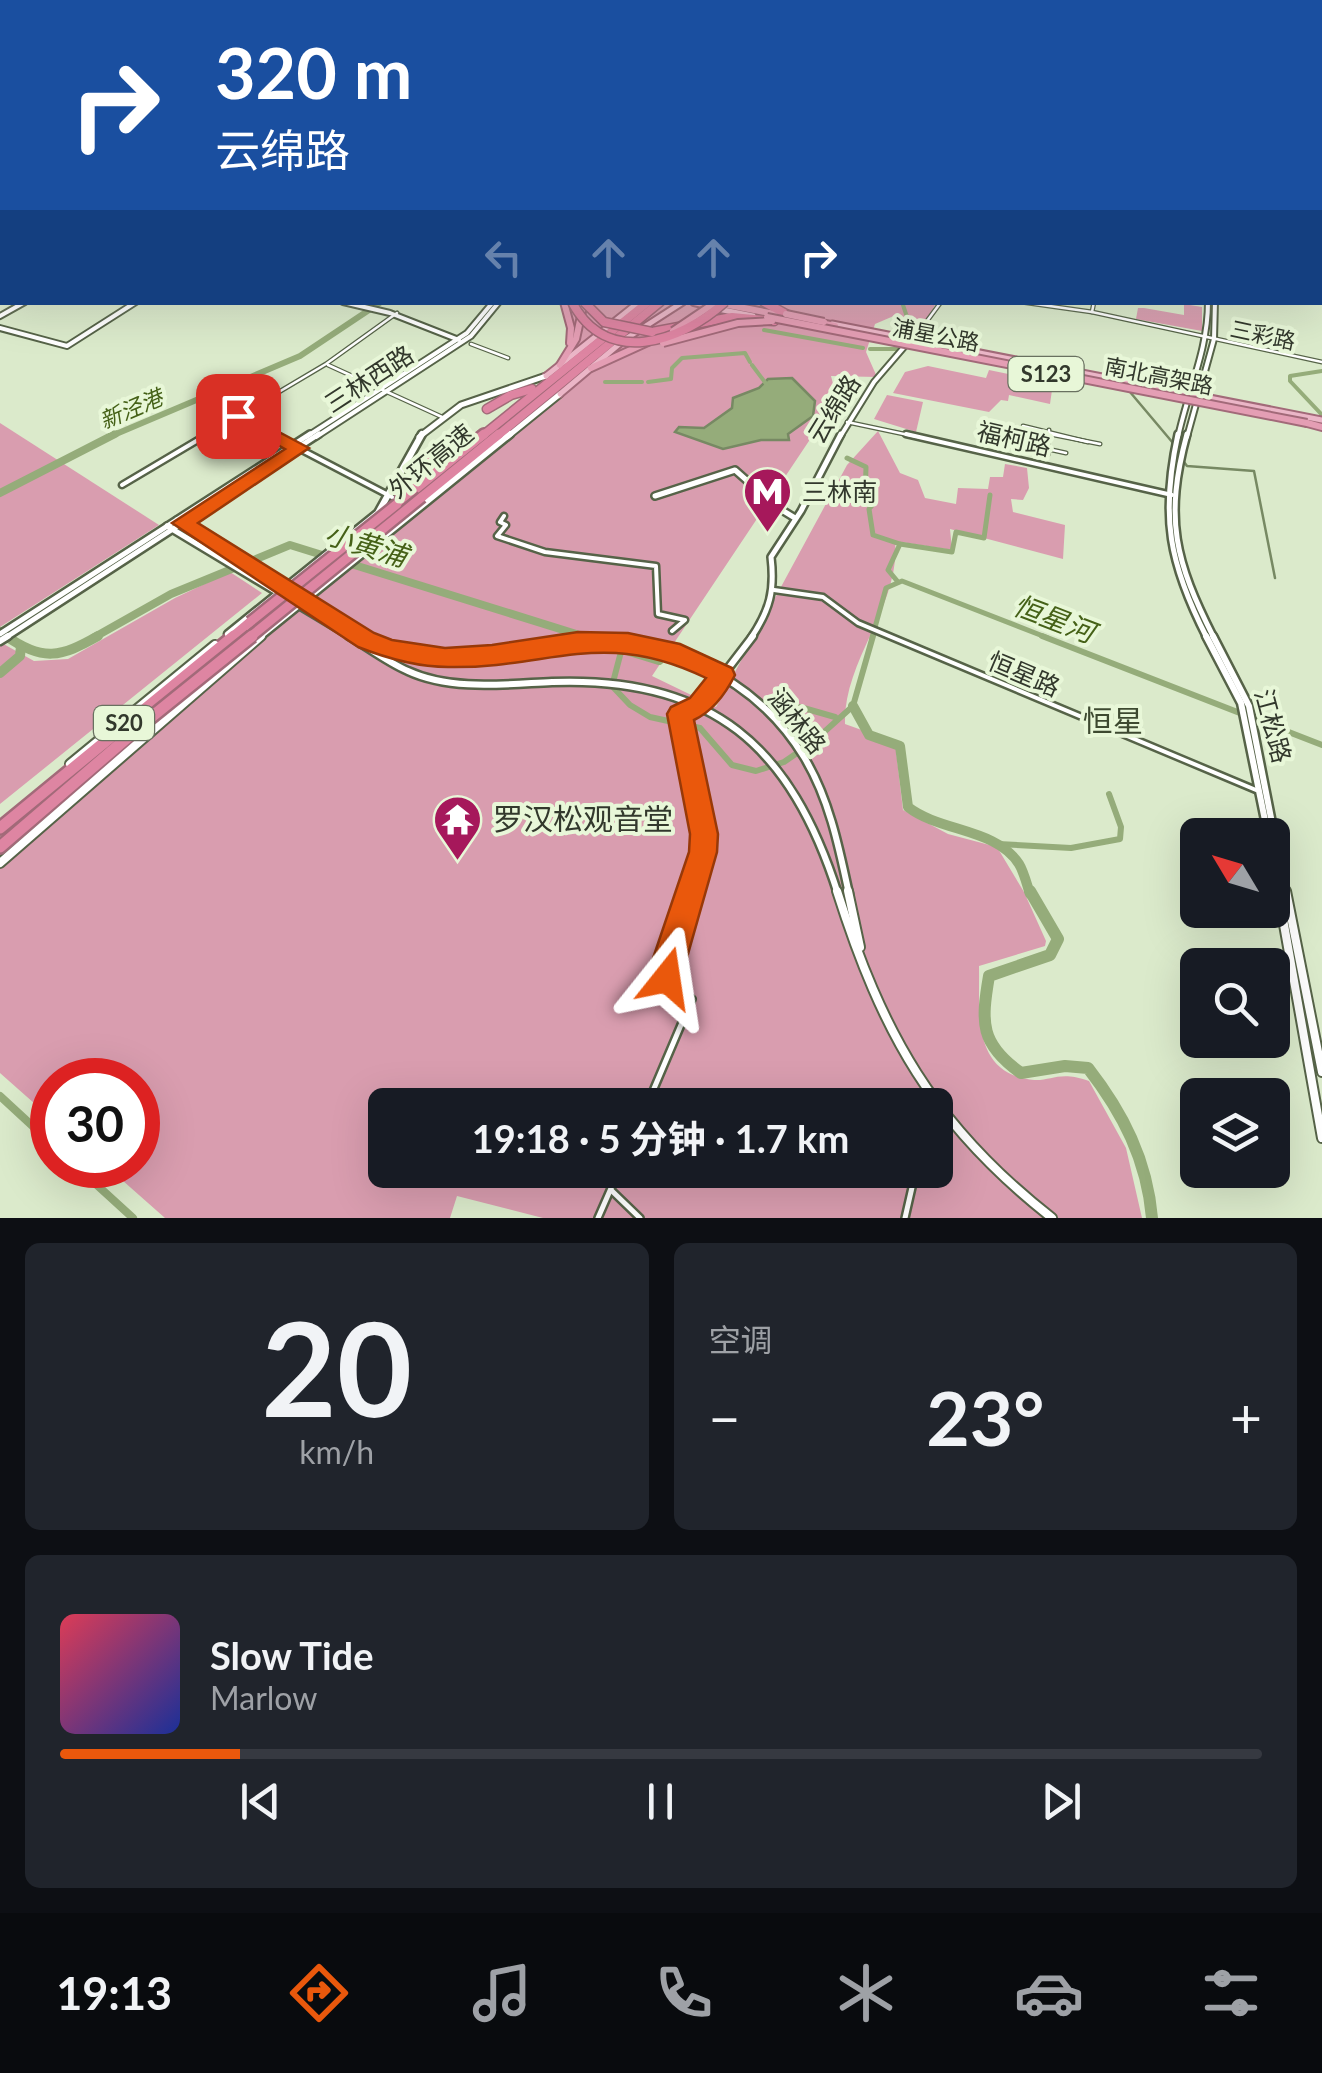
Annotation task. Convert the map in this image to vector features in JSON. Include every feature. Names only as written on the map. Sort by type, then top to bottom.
[{"type":"highway","points":[[565,305],[572,338],[568,352]]},
{"type":"highway","points":[[573,305],[578,318],[591,330],[636,342],[683,333],[707,320],[722,305]]},
{"type":"highway","points":[[560,365],[578,335],[583,305]]},
{"type":"highway","points":[[587,305],[600,320],[640,332],[732,317],[784,318],[835,326]]},
{"type":"highway","name":"外环高速","points":[[596,350],[645,305]]},
{"type":"highway","name":"外环高速","points":[[0,846],[414,492],[656,305]]},
{"type":"highway","name":"南北高架路","points":[[709,305],[1321,424]]},
{"type":"highway","points":[[591,368],[666,334],[711,305]]},
{"type":"highway","name":"南北高架路","points":[[731,305],[1321,424]]},
{"type":"highway","points":[[760,305],[784,318],[824,328]]},
{"type":"highway","points":[[768,305],[784,318]]},
{"type":"highway","points":[[622,353],[738,323],[784,318]]},
{"type":"highway","points":[[488,409],[532,389],[546,376]]},
{"type":"highway","points":[[521,410],[532,389]]},
{"type":"highway","points":[[521,410],[560,394]]},
{"type":"highway","points":[[414,492],[434,451]]},
{"type":"highway","name":"外环高速","points":[[0,825],[394,500],[414,492]]},
{"type":"main road","points":[[0,825],[394,500],[419,437],[442,417],[461,405],[546,376],[635,305]]},
{"type":"main road","points":[[669,313],[670,305]]},
{"type":"main road","points":[[0,863],[300,603],[446,490],[630,336],[680,305]]},
{"type":"main road","name":"浦星公路","points":[[699,305],[1321,424]]},
{"type":"main road","name":"浦星公路","points":[[740,305],[1304,423]]},
{"type":"street","points":[[0,328],[65,346],[129,305]]},
{"type":"street","name":"三林西路","points":[[0,638],[461,340],[493,305]]},
{"type":"street","points":[[905,346],[939,305]]},
{"type":"street","name":"三彩路","points":[[1042,305],[1092,312],[1322,362]]},
{"type":"street","points":[[1092,312],[1093,305]]},
{"type":"street","points":[[1208,305],[1211,338]]},
{"type":"street","points":[[1211,338],[1214,305]]},
{"type":"street","points":[[363,306],[396,314],[508,358]]},
{"type":"street","points":[[122,485],[326,364],[396,314]]},
{"type":"street","name":"江松路","points":[[1211,338],[1190,398],[1170,495],[1173,523],[1184,574],[1252,728],[1322,1072]]},
{"type":"street","name":"云绵路","points":[[699,706],[740,654],[774,590],[771,557],[847,422],[877,377],[905,346]]},
{"type":"street","points":[[326,364],[442,417]]},
{"type":"street","points":[[238,416],[394,500]]},
{"type":"street","name":"福柯路","points":[[847,422],[998,452],[1170,495]]},
{"type":"street","points":[[988,422],[1100,444]]},
{"type":"street","points":[[1048,432],[1048,455]]},
{"type":"street","points":[[1034,446],[1066,453]]},
{"type":"street","points":[[655,496],[735,470],[747,476],[775,510],[795,518]]},
{"type":"street","points":[[504,516],[500,522],[506,525],[497,536],[545,552],[656,566],[658,614],[685,620],[672,631]]},
{"type":"street","name":"涵林路","points":[[180,521],[254,568],[281,591]]},
{"type":"street","name":"涵林路","points":[[170,528],[281,591],[397,666],[438,682],[486,687],[622,681],[699,706],[762,753],[785,778],[820,836],[864,970],[894,1039],[934,1102],[987,1162],[1052,1218]]},
{"type":"street","name":"恒星路","points":[[774,590],[823,597],[869,628],[1260,792]]},
{"type":"street","name":"涵林路","points":[[300,603],[366,640],[414,654],[475,657],[562,643],[608,641],[680,654],[723,675],[758,703],[807,762],[830,816],[864,970]]},
{"type":"street","points":[[654,1088],[692,999],[667,978],[666,967],[703,852],[704,834],[680,714],[699,706]]},
{"type":"street","name":"江松路","points":[[1252,728],[1265,818]]},
{"type":"street","points":[[1284,928],[1322,1138]]},
{"type":"street","points":[[598,1218],[610,1188],[640,1218]]},
{"type":"street","points":[[905,1218],[912,1188]]},
{"type":"shaded area","points":[[570,305],[935,305],[925,324],[896,315],[875,324],[866,352],[877,377],[831,376],[837,399],[652,676],[716,707],[847,465],[878,431],[900,473],[918,480],[925,498],[956,504],[958,488],[988,489],[990,477],[1003,477],[1005,464],[1027,468],[1029,488],[1023,500],[1011,499],[1013,512],[1065,525],[1063,559],[950,529],[952,550],[895,541],[889,588],[853,677],[845,724],[895,742],[903,810],[948,834],[997,847],[1024,892],[1046,941],[1045,946],[979,966],[980,1018],[987,1050],[1009,1073],[1027,1079],[1069,1076],[1089,1081],[1126,1148],[1142,1218],[543,1218],[457,1196],[450,1218],[165,1218],[131,1188],[160,1188],[160,1058],[30,1058],[30,1100],[0,1073],[0,868],[328,583],[518,432],[577,346]]},
{"type":"shaded area","points":[[1184,305],[1202,307],[1202,331],[1136,319],[1138,308],[1184,315]]},
{"type":"shaded area","points":[[928,366],[986,378],[989,370],[1053,383],[1050,404],[1009,395],[1008,401],[1001,400],[989,412],[893,393],[905,372]]},
{"type":"shaded area","points":[[792,378],[815,401],[813,416],[788,434],[789,440],[761,440],[723,449],[675,432],[679,427],[704,428],[732,408],[733,398],[759,388],[768,379]]},
{"type":"shaded area","points":[[887,395],[923,402],[916,432],[874,419]]},
{"type":"shaded area","points":[[0,423],[159,525],[0,627]]},
{"type":"shaded area","points":[[230,572],[262,593],[0,804],[0,642],[34,661],[68,659],[175,598]]},
{"type":"waterway","name":"新泾港","points":[[110,437],[300,356],[376,305]]},
{"type":"waterway","points":[[903,305],[913,335]]},
{"type":"waterway","points":[[764,330],[863,348]]},
{"type":"waterway","points":[[870,349],[897,349]]},
{"type":"waterway","points":[[648,382],[671,379],[672,368],[682,358],[745,353],[750,362]]},
{"type":"waterway","points":[[752,365],[767,385]]},
{"type":"waterway","points":[[1322,371],[1290,376],[1290,381],[1322,415]]},
{"type":"waterway","points":[[605,382],[642,382]]},
{"type":"waterway","points":[[1130,392],[1173,443]]},
{"type":"waterway","name":"新泾港","points":[[110,437],[115,434]]},
{"type":"waterway","name":"新泾港","points":[[0,493],[110,437]]},
{"type":"waterway","points":[[847,458],[866,467],[865,498],[874,503],[869,509],[873,535],[900,544]]},
{"type":"waterway","points":[[1184,462],[1187,466],[1254,471],[1275,578]]},
{"type":"waterway","points":[[900,544],[952,552],[956,532],[984,538],[990,495]]},
{"type":"waterway","points":[[898,582],[888,570],[900,544]]},
{"type":"waterway","name":"小黄浦","points":[[93,638],[171,594],[290,545],[589,638]]},
{"type":"waterway","name":"恒星河","points":[[872,638],[886,588],[902,581],[1048,638]]},
{"type":"waterway","name":"小黄浦","points":[[0,631],[10,638]]},
{"type":"waterway","name":"小黄浦","points":[[6,636],[31,650],[52,654],[98,636]]},
{"type":"waterway","name":"小黄浦","points":[[581,636],[659,660]]},
{"type":"waterway","name":"小黄浦","points":[[622,648],[612,686],[630,705],[650,717],[700,728],[732,765],[756,771],[784,762],[853,706],[873,636]]},
{"type":"waterway","name":"恒星河","points":[[1042,636],[1322,745]]},
{"type":"waterway","points":[[0,673],[20,656],[21,646]]},
{"type":"waterway","points":[[853,706],[869,735],[900,746],[908,807],[1009,852],[1021,867],[1030,894]]},
{"type":"waterway","name":"小黄浦","points":[[800,707],[835,717]]},
{"type":"waterway","points":[[998,844],[1071,848],[1120,839],[1121,827],[1109,794]]},
{"type":"waterway","points":[[1030,891],[1058,939],[1050,955],[989,976],[985,1020],[991,1042],[1021,1073],[1065,1066],[1088,1068],[1131,1138],[1145,1176],[1152,1218]]},
{"type":"waterway","points":[[0,1096],[30,1124]]},
{"type":"waterway","points":[[100,1188],[133,1218]]},
{"type":"place","name":"三林南","points":[[767,534]]},
{"type":"place","name":"罗汉松观音堂","points":[[458,862]]},
{"type":"district","name":"恒星","points":[[1113,722]]},
{"type":"route","points":[[238,416],[299,448],[183,523],[366,640],[391,649],[445,658],[578,641],[628,642],[680,654],[723,675],[699,706],[680,714],[704,834],[690,900],[666,967],[667,978]]}]
